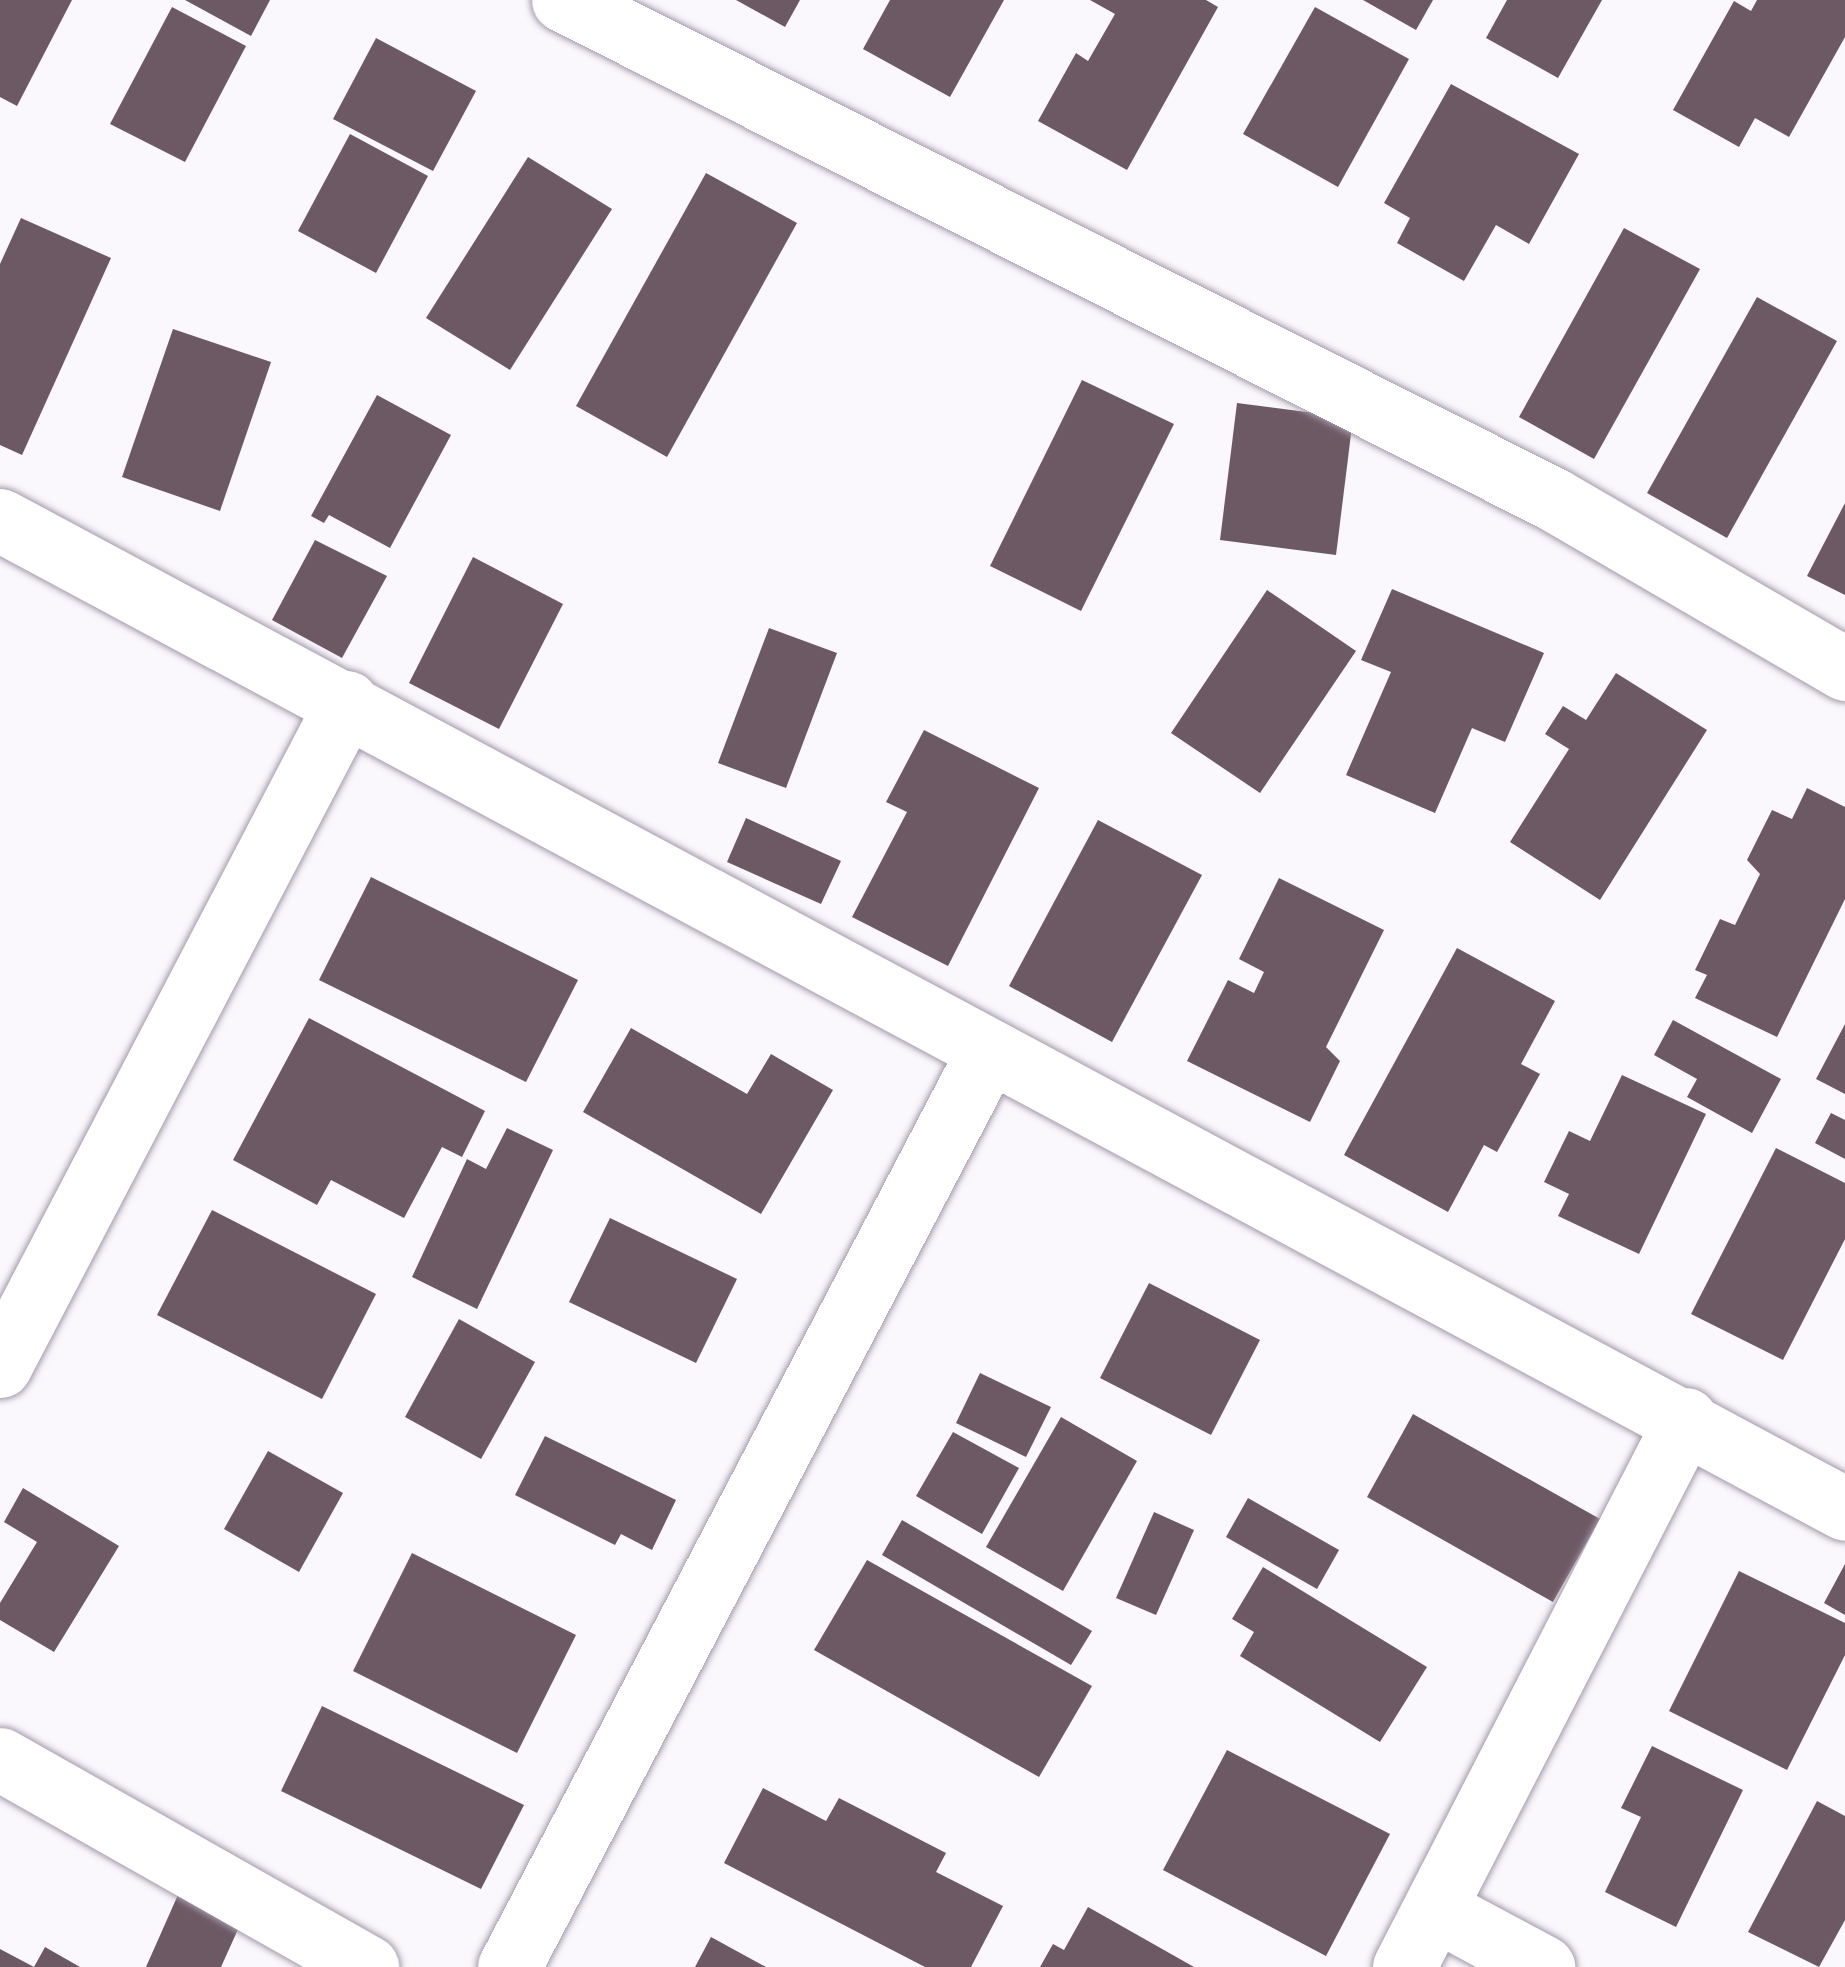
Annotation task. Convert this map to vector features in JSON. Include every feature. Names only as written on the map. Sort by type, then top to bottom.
[{"type":"street","points":[[574,2],[1553,499],[1845,669]]},
{"type":"street","points":[[0,520],[1845,1508]]},
{"type":"street","points":[[0,1366],[347,702]]},
{"type":"street","points":[[509,1967],[988,1052]]},
{"type":"street","points":[[1404,1967],[1686,1419]]},
{"type":"street","points":[[0,1760],[367,1967]]},
{"type":"street","points":[[1435,1909],[1543,1967]]},
{"type":"building","points":[[0,0],[72,0],[17,106],[0,97]]},
{"type":"building","points":[[185,0],[270,0],[251,36]]},
{"type":"building","points":[[736,0],[800,0],[785,27]]},
{"type":"building","points":[[890,0],[1004,0],[950,97],[863,49]]},
{"type":"building","points":[[1090,0],[1206,0],[1218,7],[1127,170],[1038,121],[1076,53],[1088,61],[1115,14]]},
{"type":"building","points":[[1363,0],[1433,0],[1416,30]]},
{"type":"building","points":[[1507,0],[1602,0],[1558,78],[1486,38]]},
{"type":"building","points":[[1757,0],[1845,0],[1845,37],[1789,137],[1755,118],[1739,147],[1673,110],[1734,1],[1751,11]]},
{"type":"building","points":[[172,7],[246,46],[185,162],[110,124]]},
{"type":"building","points":[[1315,7],[1409,59],[1338,187],[1243,134]]},
{"type":"building","points":[[376,38],[476,91],[433,171],[333,119]]},
{"type":"building","points":[[1451,84],[1579,154],[1529,244],[1496,225],[1464,281],[1397,243],[1410,218],[1384,203]]},
{"type":"building","points":[[350,134],[428,176],[376,273],[298,231]]},
{"type":"building","points":[[528,157],[612,209],[510,370],[426,318]]},
{"type":"building","points":[[706,173],[797,223],[667,457],[576,406]]},
{"type":"building","points":[[21,218],[111,258],[22,455],[0,445],[0,264]]},
{"type":"building","points":[[1624,228],[1700,269],[1594,459],[1519,417]]},
{"type":"building","points":[[1757,297],[1837,341],[1727,538],[1647,493]]},
{"type":"building","points":[[173,329],[271,362],[220,511],[122,477]]},
{"type":"building","points":[[1082,380],[1174,424],[1081,611],[990,566]]},
{"type":"building","points":[[377,395],[451,435],[390,548],[329,515],[324,523],[311,516]]},
{"type":"building","points":[[1237,403],[1353,418],[1336,555],[1220,540]]},
{"type":"building","points":[[1845,503],[1845,595],[1807,576]]},
{"type":"building","points":[[315,540],[387,576],[342,658],[272,620]]},
{"type":"building","points":[[473,557],[563,604],[499,729],[409,683]]},
{"type":"building","points":[[1392,589],[1544,653],[1505,742],[1472,728],[1435,813],[1346,775],[1391,672],[1361,660]]},
{"type":"building","points":[[1267,590],[1356,651],[1260,793],[1171,733]]},
{"type":"building","points":[[769,628],[837,653],[786,788],[718,763]]},
{"type":"building","points":[[1616,673],[1707,730],[1600,900],[1510,842],[1569,749],[1545,734],[1563,706],[1586,720]]},
{"type":"building","points":[[924,730],[1039,788],[948,966],[852,917],[907,812],[886,802]]},
{"type":"building","points":[[1807,788],[1845,807],[1845,899],[1777,1037],[1695,998],[1707,975],[1695,970],[1720,919],[1735,925],[1760,874],[1747,860],[1772,810],[1792,819]]},
{"type":"building","points":[[746,818],[841,861],[821,904],[727,862]]},
{"type":"building","points":[[1098,820],[1202,875],[1112,1042],[1009,986]]},
{"type":"building","points":[[371,877],[578,980],[526,1082],[319,980]]},
{"type":"building","points":[[1279,878],[1384,930],[1326,1047],[1340,1061],[1310,1122],[1187,1061],[1228,980],[1254,993],[1264,972],[1239,959]]},
{"type":"building","points":[[1457,948],[1555,1001],[1521,1064],[1540,1074],[1497,1152],[1484,1145],[1448,1212],[1344,1155]]},
{"type":"building","points":[[309,1018],[485,1111],[462,1157],[442,1147],[404,1218],[331,1180],[317,1205],[233,1160]]},
{"type":"building","points":[[1673,1020],[1781,1079],[1752,1133],[1687,1097],[1697,1079],[1654,1055]]},
{"type":"building","points":[[1845,1024],[1845,1094],[1816,1079]]},
{"type":"building","points":[[631,1028],[747,1094],[771,1054],[833,1090],[761,1214],[583,1112]]},
{"type":"building","points":[[1622,1075],[1706,1114],[1639,1254],[1558,1216],[1569,1194],[1544,1182],[1569,1131],[1590,1141]]},
{"type":"building","points":[[1831,1113],[1845,1120],[1845,1159],[1815,1143]]},
{"type":"building","points":[[507,1128],[553,1150],[477,1309],[412,1277],[467,1159],[486,1169]]},
{"type":"building","points":[[1776,1148],[1845,1183],[1845,1239],[1783,1360],[1691,1314]]},
{"type":"building","points":[[212,1210],[376,1294],[322,1399],[157,1315]]},
{"type":"building","points":[[610,1218],[737,1279],[696,1363],[569,1302]]},
{"type":"building","points":[[1149,1283],[1260,1340],[1211,1435],[1100,1378]]},
{"type":"building","points":[[459,1319],[535,1362],[481,1459],[405,1417]]},
{"type":"building","points":[[980,1373],[1051,1407],[1026,1457],[956,1423]]},
{"type":"building","points":[[1413,1414],[1600,1519],[1553,1602],[1367,1497]]},
{"type":"building","points":[[1061,1417],[1137,1461],[1063,1591],[986,1547]]},
{"type":"building","points":[[953,1432],[1019,1468],[982,1534],[916,1496]]},
{"type":"building","points":[[545,1436],[676,1500],[652,1550],[621,1534],[615,1545],[515,1495]]},
{"type":"building","points":[[268,1451],[343,1493],[299,1572],[224,1529]]},
{"type":"building","points":[[23,1488],[119,1546],[54,1652],[0,1620],[0,1603],[37,1542],[4,1522]]},
{"type":"building","points":[[1248,1498],[1339,1550],[1317,1589],[1226,1537]]},
{"type":"building","points":[[1154,1512],[1194,1530],[1156,1615],[1116,1598]]},
{"type":"building","points":[[902,1520],[1092,1631],[1071,1665],[882,1555]]},
{"type":"building","points":[[412,1553],[576,1635],[517,1753],[353,1671]]},
{"type":"building","points":[[867,1560],[1092,1686],[1039,1777],[814,1650]]},
{"type":"building","points":[[1845,1564],[1845,1615],[1824,1603]]},
{"type":"building","points":[[1263,1567],[1427,1667],[1380,1742],[1240,1656],[1254,1632],[1232,1619]]},
{"type":"building","points":[[1739,1571],[1845,1623],[1845,1655],[1787,1770],[1669,1711]]},
{"type":"building","points":[[322,1706],[524,1805],[481,1889],[281,1791]]},
{"type":"building","points":[[1652,1746],[1743,1790],[1676,1927],[1605,1892],[1641,1817],[1621,1808]]},
{"type":"building","points":[[1227,1750],[1390,1834],[1326,1956],[1163,1870]]},
{"type":"building","points":[[763,1788],[826,1821],[839,1798],[946,1853],[936,1872],[1003,1906],[971,1967],[925,1967],[724,1863]]},
{"type":"building","points":[[1817,1801],[1845,1816],[1845,1920],[1819,1967],[1748,1932]]},
{"type":"building","points":[[181,1888],[244,1916],[221,1967],[146,1967]]},
{"type":"building","points":[[1088,1907],[1194,1967],[1040,1967],[1053,1944],[1064,1950]]},
{"type":"building","points":[[711,1937],[766,1967],[695,1967]]},
{"type":"building","points":[[45,1947],[80,1967],[34,1967]]},
{"type":"building","points":[[0,1949],[34,1967],[0,1967]]}]
